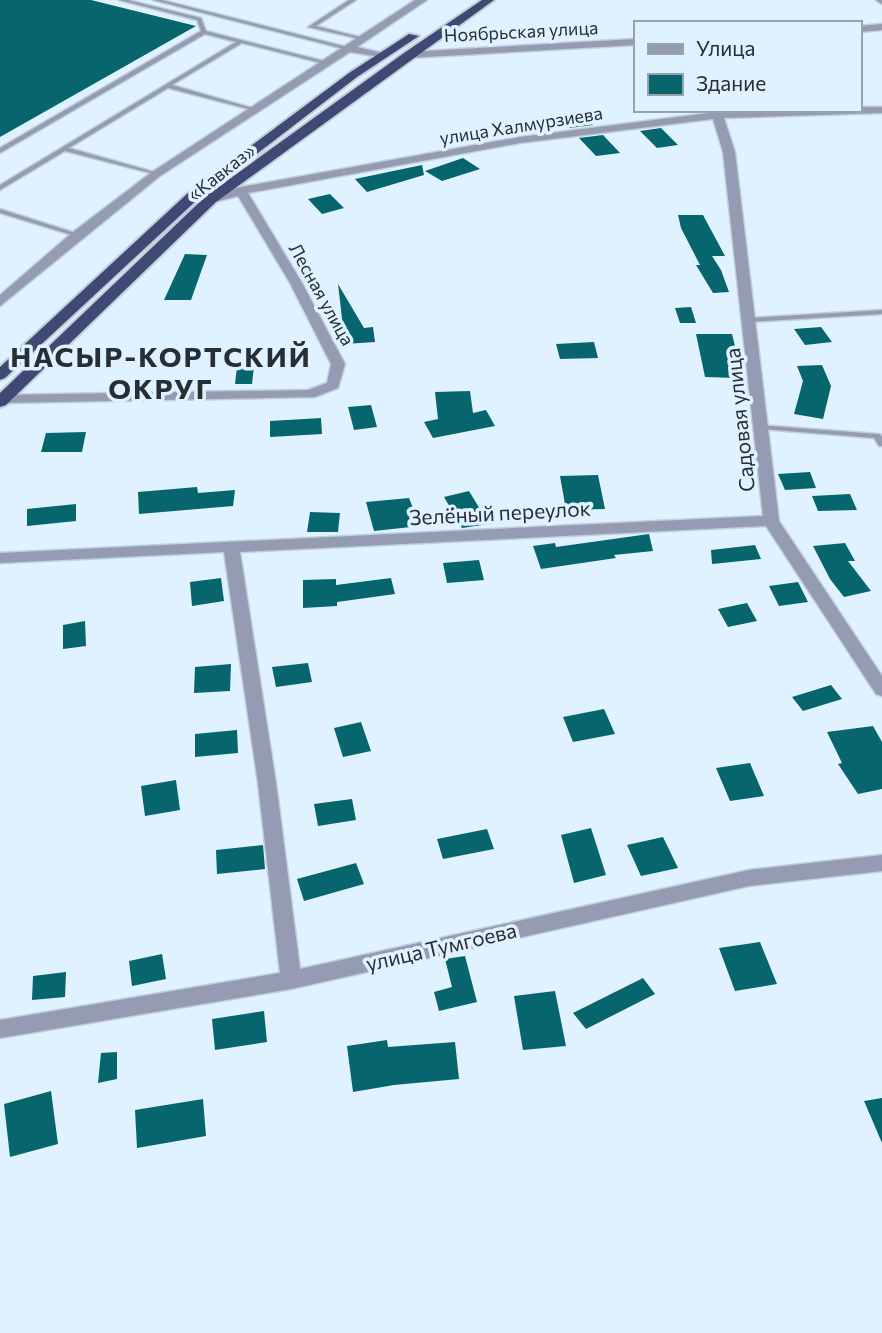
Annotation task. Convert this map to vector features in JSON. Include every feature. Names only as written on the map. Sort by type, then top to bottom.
[{"type":"highway","name":"«Кавказ»","points":[[0,375],[193,196],[383,56],[466,0]]},
{"type":"highway","name":"«Кавказ»","points":[[2,401],[211,199],[408,55],[489,0]]},
{"type":"street","points":[[2,298],[156,174],[422,0]]},
{"type":"street","points":[[861,29],[882,27]]},
{"type":"street","name":"Ноябрьская улица","points":[[408,55],[634,42]]},
{"type":"street","points":[[348,48],[383,56]]},
{"type":"street","name":"улица Халмурзиева","points":[[861,111],[882,110]]},
{"type":"street","name":"улица Халмурзиева","points":[[211,199],[241,191],[520,140],[717,115],[816,112]]},
{"type":"street","name":"Садовая улица","points":[[717,115],[729,152],[771,521],[882,690]]},
{"type":"street","name":"Лесная улица","points":[[2,401],[310,394],[333,385],[338,364],[296,283],[241,191]]},
{"type":"street","name":"Зелёный переулок","points":[[0,558],[771,521]]},
{"type":"street","points":[[231,548],[267,783],[291,980]]},
{"type":"street","name":"улица Тумгоева","points":[[0,1029],[291,980],[749,877],[882,863]]},
{"type":"lane","points":[[122,0],[198,19],[204,32]]},
{"type":"lane","points":[[156,0],[348,48]]},
{"type":"lane","points":[[353,0],[311,27],[362,39]]},
{"type":"lane","points":[[0,151],[204,32],[325,62]]},
{"type":"lane","points":[[0,188],[241,41]]},
{"type":"lane","points":[[168,86],[254,110]]},
{"type":"lane","points":[[65,149],[156,174]]},
{"type":"lane","points":[[0,211],[77,235]]},
{"type":"lane","points":[[749,320],[882,312]]},
{"type":"lane","points":[[761,427],[877,436],[882,444]]},
{"type":"building","points":[[0,0],[91,0],[196,26],[0,137]]},
{"type":"building","points":[[583,114],[593,125],[569,128],[560,118]]},
{"type":"building","points":[[661,128],[678,145],[657,148],[640,131]]},
{"type":"building","points":[[603,135],[620,153],[596,156],[579,138]]},
{"type":"building","points":[[463,158],[480,169],[442,181],[425,171]]},
{"type":"building","points":[[422,165],[424,175],[367,192],[355,179]]},
{"type":"building","points":[[330,194],[344,208],[322,214],[308,199]]},
{"type":"building","points":[[678,215],[703,215],[725,256],[712,256],[721,270],[729,292],[713,293],[696,265],[700,265],[681,228]]},
{"type":"building","points":[[185,254],[207,255],[191,300],[164,300]]},
{"type":"building","points":[[338,284],[364,328],[373,327],[375,342],[345,344]]},
{"type":"building","points":[[691,307],[696,323],[680,323],[675,308]]},
{"type":"building","points":[[821,327],[832,342],[805,345],[794,329]]},
{"type":"building","points":[[696,334],[732,334],[736,350],[731,350],[736,378],[705,377]]},
{"type":"building","points":[[594,342],[598,358],[560,359],[556,344]]},
{"type":"building","points":[[822,365],[831,386],[823,419],[794,414],[803,381],[797,366]]},
{"type":"building","points":[[237,366],[254,366],[252,384],[235,384]]},
{"type":"building","points":[[470,391],[473,413],[486,410],[495,426],[433,438],[424,422],[438,419],[435,392]]},
{"type":"building","points":[[371,405],[377,427],[354,430],[348,407]]},
{"type":"building","points":[[321,418],[322,434],[270,437],[270,421]]},
{"type":"building","points":[[86,432],[82,452],[41,452],[46,433]]},
{"type":"building","points":[[810,472],[816,488],[785,490],[778,474]]},
{"type":"building","points":[[598,475],[605,509],[566,510],[560,476]]},
{"type":"building","points":[[197,487],[198,493],[235,490],[233,506],[139,514],[138,492]]},
{"type":"building","points":[[469,491],[489,524],[462,528],[444,497]]},
{"type":"building","points":[[850,494],[857,510],[818,511],[812,496]]},
{"type":"building","points":[[409,498],[420,526],[374,531],[366,502]]},
{"type":"building","points":[[76,504],[76,521],[27,526],[27,509]]},
{"type":"building","points":[[310,512],[340,513],[338,532],[307,532]]},
{"type":"building","points":[[649,534],[653,551],[614,555],[616,558],[541,569],[533,546],[555,543],[556,547]]},
{"type":"building","points":[[845,543],[855,561],[848,561],[871,591],[844,597],[830,579],[813,546]]},
{"type":"building","points":[[755,545],[761,559],[712,564],[711,550]]},
{"type":"building","points":[[479,560],[484,580],[447,583],[443,563]]},
{"type":"building","points":[[221,578],[224,601],[192,606],[190,582]]},
{"type":"building","points":[[391,578],[395,594],[337,602],[337,606],[303,608],[303,580],[336,579],[336,585]]},
{"type":"building","points":[[798,582],[808,602],[779,606],[769,586]]},
{"type":"building","points":[[747,603],[757,621],[728,627],[718,609]]},
{"type":"building","points":[[85,621],[86,646],[63,649],[63,625]]},
{"type":"building","points":[[308,663],[312,682],[276,687],[272,667]]},
{"type":"building","points":[[231,664],[230,691],[194,693],[195,667]]},
{"type":"building","points":[[831,685],[842,699],[803,711],[792,697]]},
{"type":"building","points":[[604,709],[615,734],[573,742],[563,717]]},
{"type":"building","points":[[361,722],[371,751],[343,757],[334,728]]},
{"type":"building","points":[[873,726],[882,742],[882,789],[858,794],[838,764],[842,763],[827,732]]},
{"type":"building","points":[[237,730],[238,753],[195,757],[195,734]]},
{"type":"building","points":[[750,763],[764,796],[730,801],[716,768]]},
{"type":"building","points":[[176,780],[180,810],[145,816],[141,786]]},
{"type":"building","points":[[352,799],[356,820],[318,826],[314,804]]},
{"type":"building","points":[[591,828],[606,875],[574,883],[561,835]]},
{"type":"building","points":[[487,829],[494,849],[443,859],[437,839]]},
{"type":"building","points":[[663,837],[678,868],[641,876],[627,845]]},
{"type":"building","points":[[263,845],[265,869],[217,874],[216,850]]},
{"type":"building","points":[[356,863],[364,884],[304,901],[297,879]]},
{"type":"building","points":[[760,942],[777,984],[735,991],[719,948]]},
{"type":"building","points":[[162,954],[166,979],[132,986],[129,961]]},
{"type":"building","points":[[465,956],[477,1002],[439,1011],[434,992],[452,987],[445,959]]},
{"type":"building","points":[[66,972],[65,997],[32,1000],[33,976]]},
{"type":"building","points":[[643,978],[655,994],[586,1029],[573,1013]]},
{"type":"building","points":[[555,991],[566,1046],[523,1050],[514,996]]},
{"type":"building","points":[[264,1011],[267,1042],[215,1050],[212,1019]]},
{"type":"building","points":[[387,1040],[388,1047],[455,1042],[459,1079],[353,1092],[347,1046]]},
{"type":"building","points":[[117,1052],[117,1079],[98,1083],[101,1053]]},
{"type":"building","points":[[51,1091],[58,1144],[10,1157],[4,1104]]},
{"type":"building","points":[[882,1098],[882,1143],[864,1101]]},
{"type":"building","points":[[203,1099],[206,1136],[137,1148],[135,1110]]},
{"type":"district","name":"НАСЫР-КОРТСКИЙ ОКРУГ","points":[[161,372]]}]
